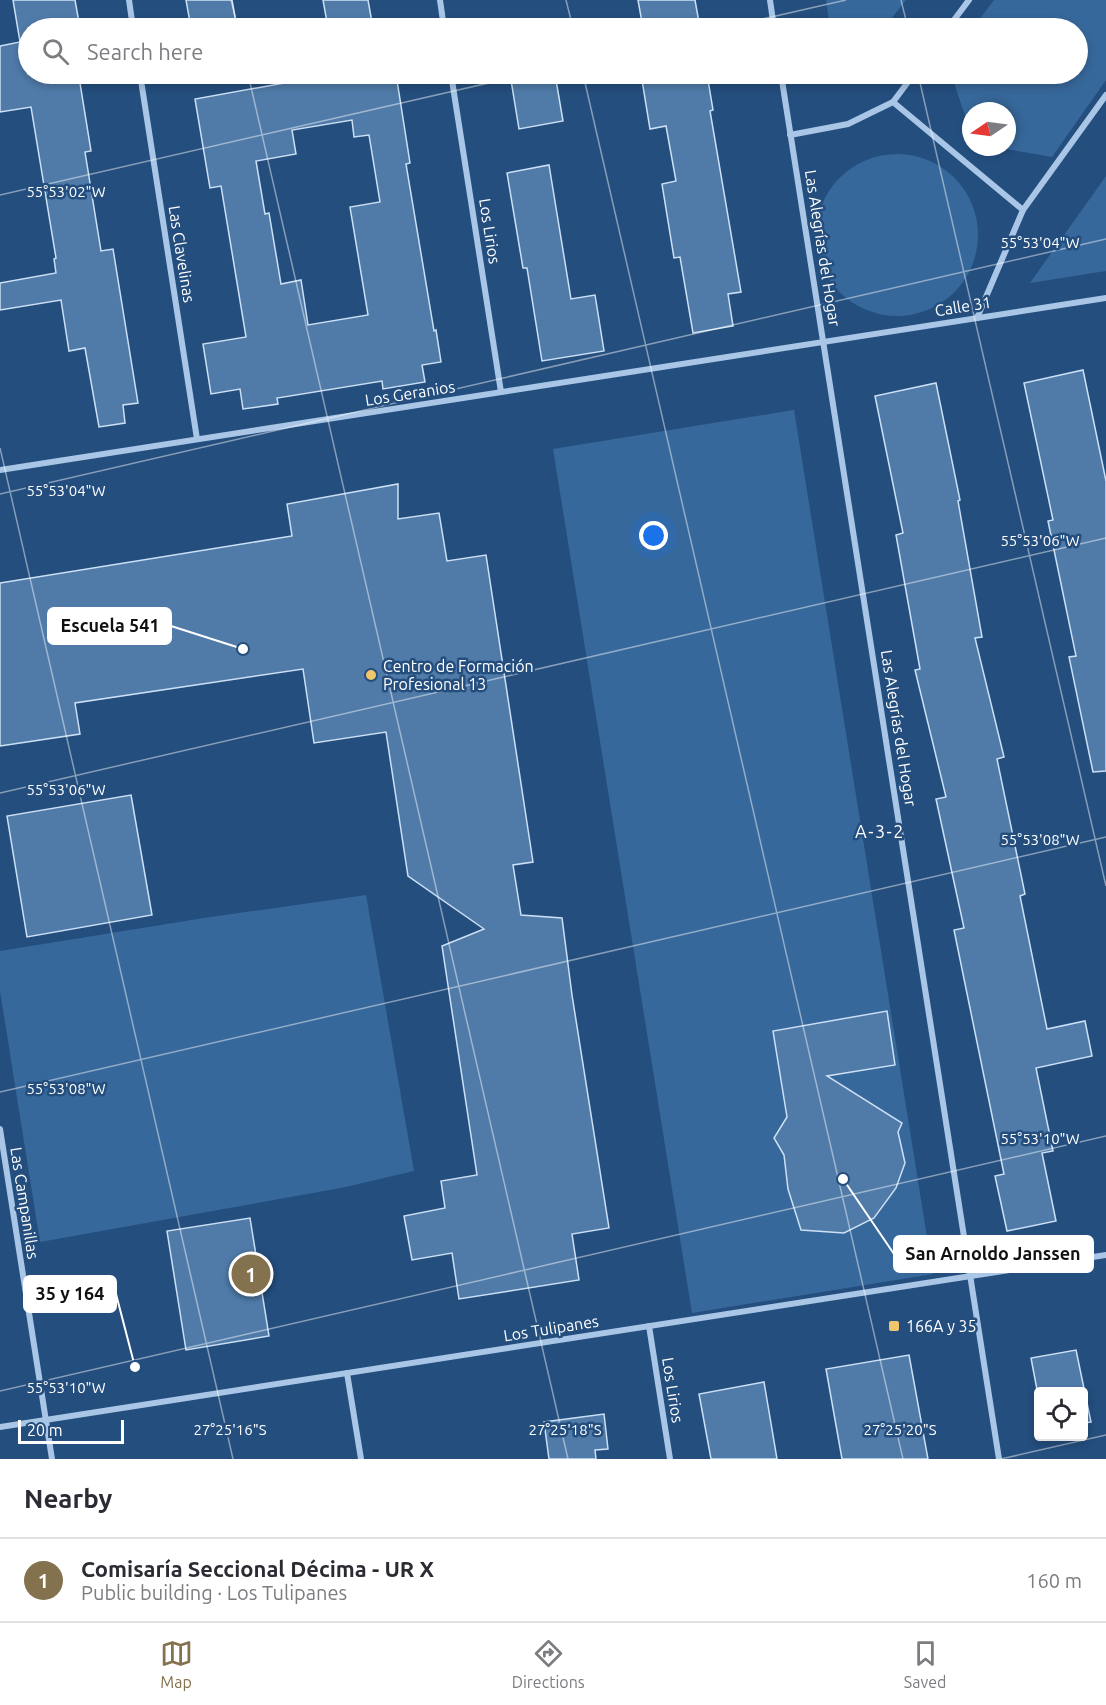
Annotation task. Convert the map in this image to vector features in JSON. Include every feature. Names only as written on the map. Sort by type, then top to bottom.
[{"type":"street","points":[[129,0],[132,18]]},
{"type":"street","points":[[440,0],[443,18]]},
{"type":"street","points":[[770,0],[773,18]]},
{"type":"street","points":[[956,18],[969,0]]},
{"type":"street","name":"Las Clavelinas","points":[[142,84],[197,439]]},
{"type":"street","name":"Los Lirios","points":[[454,84],[501,392]]},
{"type":"street","name":"Las Alegrías del Hogar","points":[[782,84],[999,1459]]},
{"type":"street","points":[[790,135],[848,124],[892,102],[906,84]]},
{"type":"street","points":[[977,318],[1023,210],[1106,95]]},
{"type":"street","points":[[892,102],[1023,210]]},
{"type":"street","name":"Calle 31","points":[[824,341],[1106,298]]},
{"type":"street","name":"Los Geranios","points":[[0,470],[824,341]]},
{"type":"street","name":"Las Campanillas","points":[[0,1129],[52,1459]]},
{"type":"street","name":"Los Tulipanes","points":[[0,1427],[1106,1255]]},
{"type":"street","name":"Los Lirios","points":[[649,1326],[670,1459]]},
{"type":"street","points":[[347,1373],[361,1459]]},
{"type":"shaded area","points":[[826,0],[906,0],[892,18],[829,18]]},
{"type":"shaded area","points":[[994,0],[1106,0],[1106,80],[1052,157],[1016,151],[1016,102],[962,102],[962,106],[954,84],[1088,84],[1088,18],[980,18]]},
{"type":"shaded area","points":[[897,154],[913,155],[928,160],[955,177],[972,204],[977,219],[977,251],[972,266],[955,293],[928,310],[913,315],[897,316],[881,315],[866,310],[839,293],[822,266],[817,251],[816,235],[817,219],[822,204],[839,177],[866,160],[881,155]]},
{"type":"shaded area","points":[[1106,176],[1106,271],[1030,283]]},
{"type":"shaded area","points":[[794,410],[933,1274],[692,1313],[553,449]]},
{"type":"shaded area","points":[[366,895],[414,1171],[341,1188],[40,1242],[0,991],[0,951]]},
{"type":"building","points":[[13,0],[75,0],[78,18],[18,18],[18,30]]},
{"type":"building","points":[[186,0],[232,0],[235,18],[189,18]]},
{"type":"building","points":[[323,0],[368,0],[371,18],[326,18]]},
{"type":"building","points":[[638,0],[695,0],[698,18],[641,18]]},
{"type":"building","points":[[18,42],[18,84],[80,84],[91,151],[85,152],[101,251],[113,249],[138,403],[123,405],[125,423],[99,427],[85,348],[69,351],[61,300],[0,310],[0,283],[56,273],[54,259],[56,258],[31,107],[0,112],[0,46]]},
{"type":"building","points":[[278,84],[398,84],[410,163],[406,164],[441,362],[422,365],[425,382],[383,389],[382,381],[277,398],[278,404],[243,409],[240,389],[211,394],[203,344],[246,337],[221,186],[210,188],[195,99]],"holes":[[[352,120],[354,137],[369,135],[380,202],[350,207],[368,315],[308,325],[301,280],[281,284],[269,213],[265,214],[256,161],[296,154],[292,130]]]},
{"type":"building","points":[[512,84],[557,84],[563,121],[519,129]]},
{"type":"building","points":[[643,84],[709,84],[713,110],[710,111],[741,292],[728,294],[733,326],[693,333],[680,257],[674,258],[662,184],[676,181],[666,126],[650,129]]},
{"type":"building","points":[[549,165],[571,299],[595,295],[604,351],[542,361],[527,268],[523,268],[507,173]]},
{"type":"building","points":[[1083,370],[1106,481],[1106,771],[1093,772],[1069,657],[1076,656],[1048,521],[1053,520],[1024,383]]},
{"type":"building","points":[[936,383],[960,500],[958,501],[982,637],[975,638],[1004,757],[997,759],[1025,894],[1020,896],[1047,1029],[1085,1021],[1092,1056],[1036,1068],[1053,1151],[1042,1153],[1056,1221],[1007,1231],[995,1176],[1004,1174],[954,930],[964,928],[936,799],[946,797],[915,670],[920,669],[896,535],[903,533],[875,396]]},
{"type":"building","points":[[398,484],[398,519],[439,513],[447,561],[486,555],[533,862],[513,865],[521,915],[562,918],[609,1228],[572,1234],[579,1280],[459,1299],[452,1253],[412,1260],[404,1216],[445,1208],[441,1181],[477,1175],[442,946],[484,929],[408,876],[386,732],[314,743],[303,669],[75,703],[80,734],[0,746],[0,583],[292,536],[287,504]]},
{"type":"building","points":[[131,795],[152,915],[27,937],[7,816]]},
{"type":"building","points":[[887,1011],[895,1065],[827,1076],[902,1123],[898,1132],[905,1163],[896,1188],[874,1218],[844,1233],[801,1230],[788,1189],[784,1155],[774,1138],[787,1117],[773,1031]]},
{"type":"building","points":[[250,1218],[269,1336],[186,1350],[167,1231]]},
{"type":"building","points":[[1076,1350],[1084,1387],[1036,1387],[1031,1358]]},
{"type":"building","points":[[909,1355],[928,1459],[842,1459],[826,1369]]},
{"type":"building","points":[[764,1382],[777,1459],[711,1459],[699,1394]]},
{"type":"building","points":[[604,1414],[608,1449],[595,1450],[596,1459],[549,1459],[544,1422]]},
{"type":"place","name":"Escuela 541","points":[[243,649]]},
{"type":"place","name":"Centro de Formación Profesional 13","points":[[371,675]]},
{"type":"place","name":"San Arnoldo Janssen","points":[[843,1179]]},
{"type":"place","name":"Comisaría Seccional Décima - UR X","points":[[251,1274]]},
{"type":"place","name":"166A y 35","points":[[894,1326]]},
{"type":"place","name":"35 y 164","points":[[135,1367]]},
{"type":"district","name":"A-3-2","points":[[880,831]]}]
